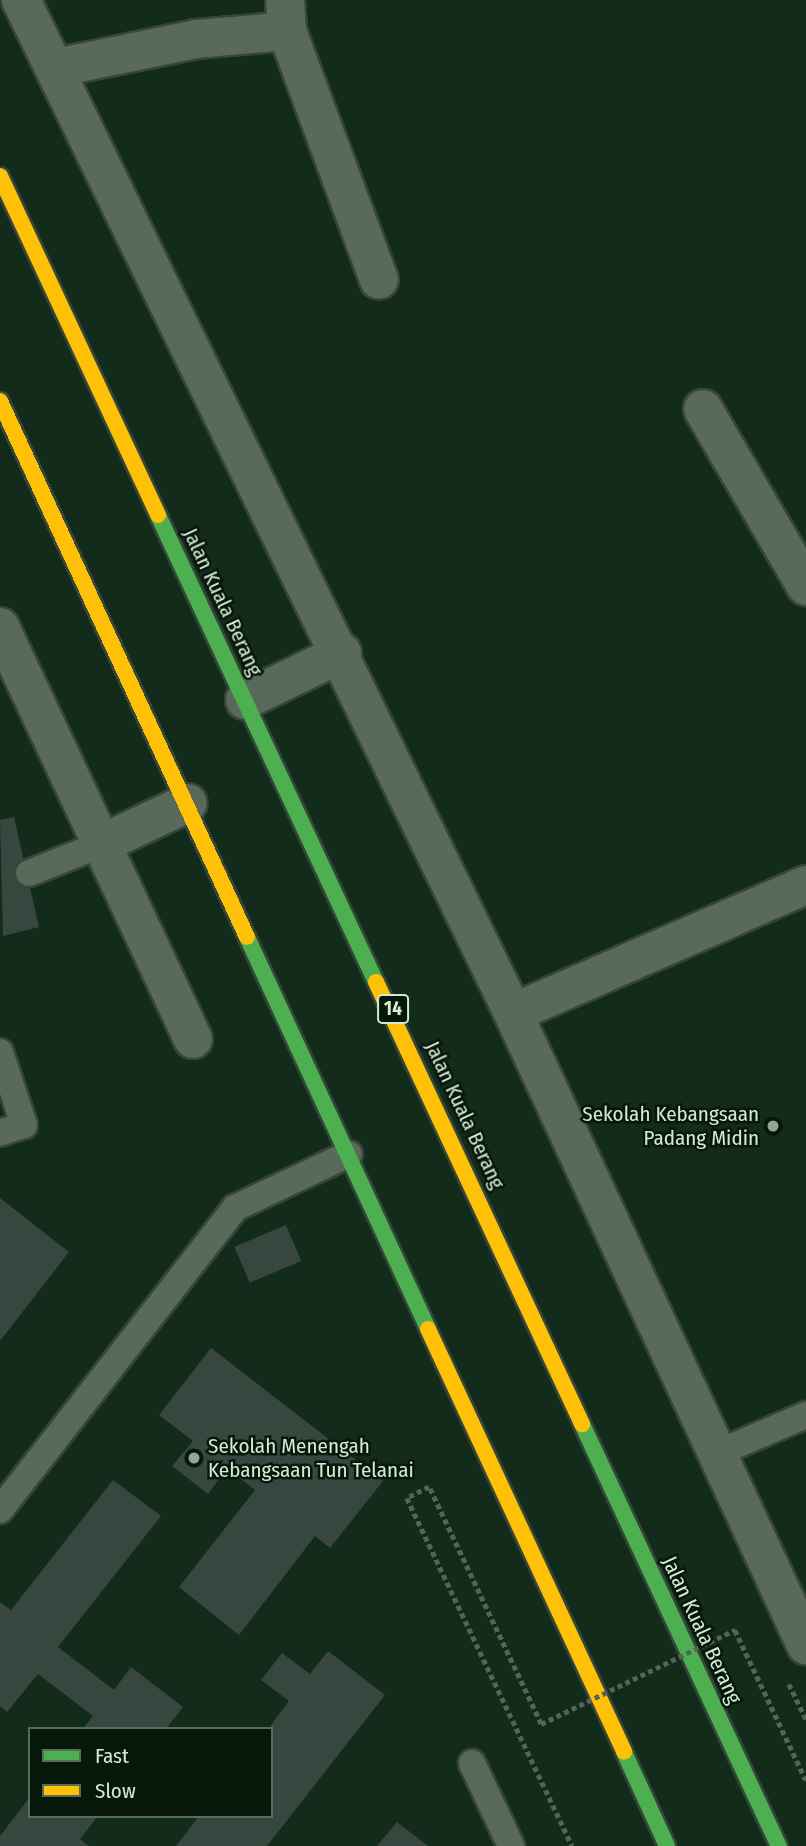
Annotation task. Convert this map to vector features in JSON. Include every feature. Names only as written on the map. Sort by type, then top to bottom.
[{"type":"highway","name":"Jalan Kuala Berang","points":[[0,176],[779,1846]]},
{"type":"highway","points":[[0,401],[188,803],[667,1846]]},
{"type":"street","points":[[21,0],[342,653],[513,1013],[806,1645]]},
{"type":"street","points":[[55,68],[196,39],[286,16],[379,280]]},
{"type":"street","points":[[703,409],[806,586]]},
{"type":"street","points":[[0,627],[99,845],[193,1039]]},
{"type":"street","points":[[245,700],[342,653]]},
{"type":"street","points":[[99,845],[188,803]]},
{"type":"street","points":[[513,1013],[806,885]]},
{"type":"lane","points":[[29,873],[99,845]]},
{"type":"lane","points":[[0,1052],[24,1125],[0,1132]]},
{"type":"lane","points":[[0,1510],[236,1208],[349,1154]]},
{"type":"lane","points":[[718,1453],[806,1415]]},
{"type":"lane","points":[[472,1763],[511,1846]]},
{"type":"path","points":[[572,1846],[407,1498],[429,1487],[541,1724],[735,1630],[806,1780]]},
{"type":"building","points":[[14,817],[39,927],[3,936],[0,820]]},
{"type":"building","points":[[0,1198],[69,1252],[0,1341]]},
{"type":"building","points":[[286,1225],[301,1261],[250,1283],[234,1247]]},
{"type":"building","points":[[211,1348],[383,1481],[330,1548],[315,1536],[239,1635],[179,1587],[255,1490],[227,1468],[208,1494],[172,1466],[193,1441],[159,1415]]},
{"type":"building","points":[[113,1480],[161,1516],[58,1647],[114,1690],[131,1667],[183,1707],[168,1727],[85,1727],[93,1716],[38,1674],[7,1712],[0,1706],[0,1602],[11,1610]]},
{"type":"building","points":[[328,1651],[385,1695],[267,1846],[176,1846],[197,1818],[273,1818],[273,1727],[270,1727],[289,1701],[261,1680],[282,1653],[310,1674]]},
{"type":"building","points":[[28,1800],[28,1818],[96,1818],[80,1839],[89,1846],[0,1846],[0,1836]]},
{"type":"building","points":[[397,1822],[428,1846],[377,1846]]},
{"type":"traffic: fast","points":[[158,515],[376,982]]},
{"type":"traffic: fast","points":[[247,937],[428,1329]]},
{"type":"traffic: fast","points":[[582,1424],[779,1846]]},
{"type":"traffic: fast","points":[[624,1752],[667,1846]]},
{"type":"traffic: slow","points":[[0,176],[158,515]]},
{"type":"traffic: slow","points":[[0,401],[247,937]]},
{"type":"traffic: slow","points":[[376,982],[582,1424]]},
{"type":"traffic: slow","points":[[428,1329],[624,1752]]},
{"type":"place","name":"Sekolah Kebangsaan Padang Midin","points":[[773,1126]]},
{"type":"place","name":"Sekolah Menengah Kebangsaan Tun Telanai","points":[[194,1458]]}]
